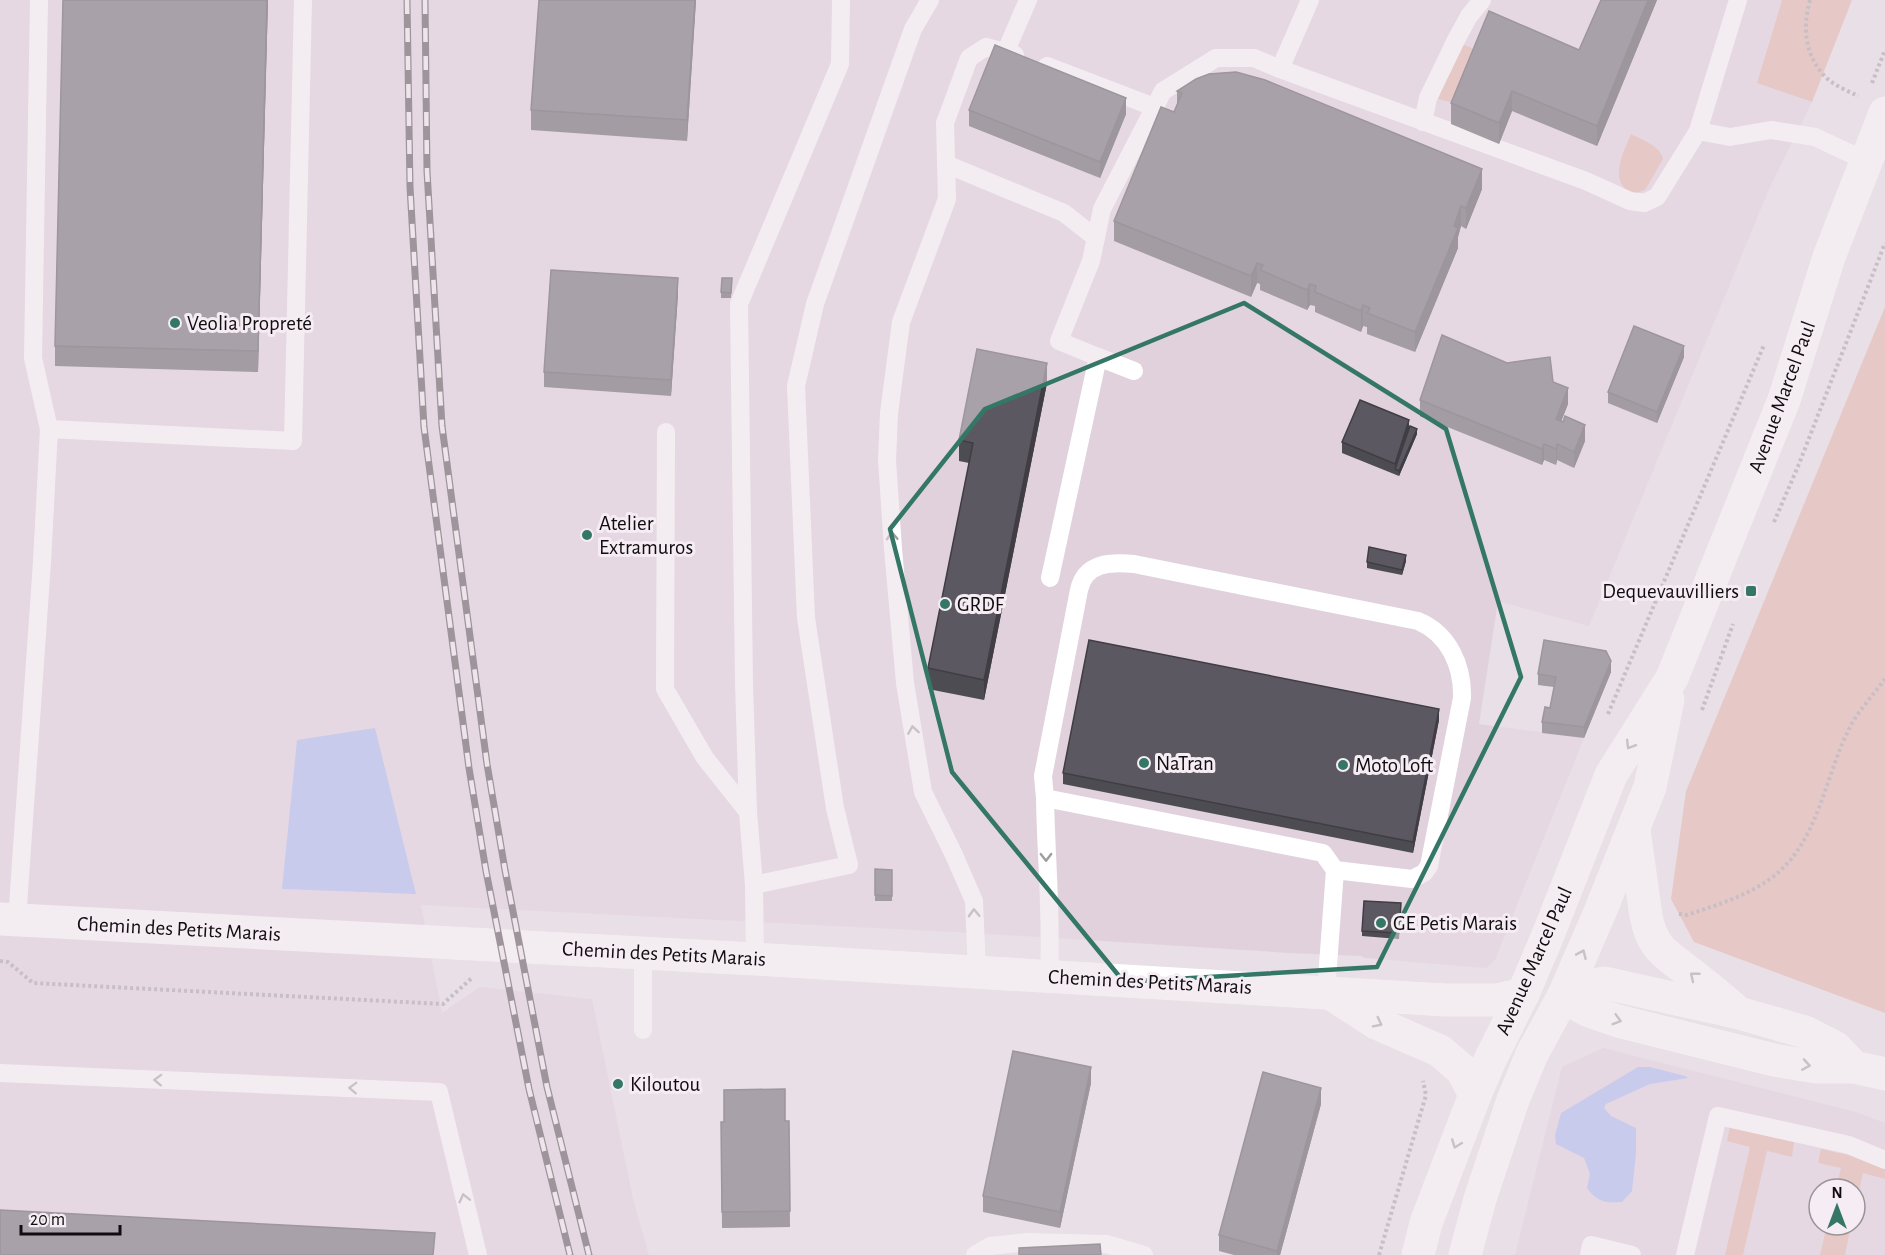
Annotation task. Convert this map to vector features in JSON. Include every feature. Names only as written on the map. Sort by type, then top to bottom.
[{"type":"main road","name":"Avenue Marcel Paul","points":[[1418,1255],[1426,1223],[1475,1095],[1523,994],[1569,885],[1611,775],[1672,678],[1784,399],[1829,257],[1866,161],[1873,101]]},
{"type":"main road","name":"Avenue Marcel Paul","points":[[1465,1255],[1480,1199],[1513,1100],[1532,1054],[1563,997],[1650,787],[1672,678]]},
{"type":"main road","points":[[1634,830],[1648,928],[1657,945],[1668,958],[1687,970],[1739,1013]]},
{"type":"main road","name":"Chemin des Petits Marais","points":[[8,920],[977,971],[1458,1000],[1496,1000],[1523,994],[1563,997]]},
{"type":"main road","points":[[1563,997],[1588,986],[1605,984],[1739,1013],[1805,1032],[1836,1048],[1870,1071]]},
{"type":"main road","points":[[1327,992],[1376,1023],[1440,1051],[1462,1070],[1475,1095]]},
{"type":"main road","points":[[1563,997],[1589,1011],[1618,1021],[1774,1060],[1816,1067],[1870,1071]]},
{"type":"lane","points":[[8,920],[41,573],[49,429],[33,358],[39,0]]},
{"type":"lane","points":[[49,429],[293,441],[303,0]]},
{"type":"lane","points":[[755,959],[754,885],[748,812],[744,683],[740,304],[840,64],[841,0]]},
{"type":"lane","points":[[754,885],[849,865],[835,808],[806,618],[796,386],[815,304],[913,29],[930,0]]},
{"type":"lane","points":[[1006,51],[1028,0]]},
{"type":"lane","points":[[1280,69],[1310,0]]},
{"type":"lane","points":[[1423,122],[1432,88],[1469,16],[1482,0]]},
{"type":"lane","points":[[1134,371],[1059,341],[1091,261],[1102,209],[1154,107],[1163,91],[1216,58],[1254,58],[1586,182],[1630,201],[1644,203],[1657,197],[1698,130],[1738,0]]},
{"type":"lane","points":[[977,971],[974,901],[923,792],[905,683],[887,460],[889,413],[901,322],[947,199],[945,123],[969,58],[986,47],[1006,51],[1154,107]]},
{"type":"lane","points":[[1698,130],[1730,137],[1771,130],[1815,136],[1866,161]]},
{"type":"lane","points":[[946,165],[1064,213],[1096,238]]},
{"type":"lane","points":[[1050,578],[1098,357]]},
{"type":"lane","points":[[666,432],[665,689],[705,758],[748,812]]},
{"type":"lane","points":[[1049,976],[1051,938],[1043,776],[1079,590],[1083,577],[1097,566],[1108,563],[1134,564],[1418,621],[1432,628],[1443,638],[1454,655],[1462,683],[1456,736],[1429,866],[1424,873],[1412,879],[1335,870]]},
{"type":"lane","points":[[1045,798],[1323,853],[1335,870],[1327,992]]},
{"type":"lane","points":[[643,953],[643,1029]]},
{"type":"lane","points":[[0,1073],[438,1092],[478,1255]]},
{"type":"lane","points":[[1685,1255],[1718,1116],[1849,1145],[1885,1160]]},
{"type":"lane","points":[[975,1255],[990,1246],[1027,1242],[1106,1244],[1143,1255]]},
{"type":"lane","points":[[1589,1255],[1591,1245],[1632,1255]]},
{"type":"path","points":[[1810,0],[1805,18],[1808,47],[1822,73],[1835,84],[1873,101],[1885,50]]},
{"type":"path","points":[[1773,523],[1799,464],[1885,243]]},
{"type":"path","points":[[1607,716],[1767,336]]},
{"type":"path","points":[[1700,718],[1736,614]]},
{"type":"path","points":[[1669,913],[1687,915],[1751,891],[1773,877],[1799,849],[1815,819],[1851,726],[1885,679]]},
{"type":"path","points":[[0,961],[8,962],[33,983],[443,1004],[507,946]]},
{"type":"path","points":[[1379,1255],[1426,1095],[1422,1075]]},
{"type":"highlighted area","points":[[1244,303],[1446,429],[1521,677],[1377,967],[1124,982],[952,772],[890,529],[985,409]]},
{"type":"shaded area","points":[[0,0],[1782,0],[1757,83],[1812,102],[1769,189],[1589,626],[1498,601],[1479,724],[1584,738],[1495,960],[1486,968],[1361,956],[975,933],[421,905],[442,1013],[480,987],[592,999],[633,1199],[649,1255],[0,1255]]},
{"type":"shaded area","points":[[1782,0],[1852,0],[1812,102],[1757,83]]},
{"type":"shaded area","points":[[1460,43],[1481,52],[1459,104],[1438,99]]},
{"type":"shaded area","points":[[1631,134],[1659,150],[1663,159],[1645,190],[1632,194],[1621,182],[1619,174],[1621,158]]},
{"type":"shaded area","points":[[1885,307],[1885,1013],[1694,942],[1671,899],[1686,791]]},
{"type":"shaded area","points":[[1603,1048],[1856,1112],[1885,1123],[1885,1255],[1515,1255],[1562,1067]]},
{"type":"shaded area","points":[[1730,1126],[1794,1142],[1792,1157],[1767,1151],[1743,1255],[1725,1255],[1750,1147],[1727,1141]]},
{"type":"shaded area","points":[[1821,1149],[1848,1155],[1885,1169],[1885,1179],[1863,1173],[1862,1177],[1839,1177],[1841,1168],[1818,1163]]},
{"type":"shaded area","points":[[1824,1237],[1849,1237],[1845,1255],[1820,1255]]},
{"type":"water","points":[[375,728],[416,894],[282,889],[297,740]]},
{"type":"water","points":[[1638,1067],[1650,1067],[1688,1078],[1650,1084],[1606,1104],[1604,1108],[1611,1116],[1636,1128],[1636,1153],[1632,1191],[1622,1202],[1606,1202],[1598,1199],[1587,1188],[1590,1174],[1584,1158],[1556,1144],[1555,1135],[1561,1113]]},
{"type":"building","points":[[63,0],[267,0],[258,351],[55,346]]},
{"type":"building","points":[[539,0],[695,0],[687,120],[531,110]]},
{"type":"building","points":[[1601,0],[1648,0],[1597,126],[1512,91],[1499,123],[1451,103],[1489,11],[1579,50]]},
{"type":"building","points":[[995,45],[1126,98],[1100,162],[969,110]]},
{"type":"building","points":[[1236,72],[1265,80],[1482,169],[1466,208],[1461,206],[1454,226],[1458,228],[1415,332],[1367,313],[1370,308],[1363,305],[1361,311],[1315,292],[1316,286],[1310,284],[1307,290],[1260,270],[1263,265],[1257,263],[1251,276],[1114,221],[1161,107],[1174,112],[1182,93],[1177,91],[1196,79],[1209,74]]},
{"type":"building","points":[[551,270],[678,278],[671,380],[544,372]]},
{"type":"building","points":[[722,278],[732,278],[731,293],[721,292]]},
{"type":"building","points":[[1634,326],[1684,346],[1657,412],[1608,392]]},
{"type":"building","points":[[1442,335],[1507,363],[1550,357],[1553,382],[1568,388],[1556,419],[1563,422],[1565,416],[1585,425],[1574,452],[1557,444],[1556,449],[1544,444],[1542,449],[1420,400]]},
{"type":"building","points":[[977,349],[1047,363],[984,680],[928,668],[973,443],[959,440]]},
{"type":"building","points":[[1360,400],[1409,420],[1395,464],[1342,442]]},
{"type":"building","points":[[1410,426],[1417,429],[1399,471],[1395,469]]},
{"type":"building","points":[[1369,547],[1406,555],[1402,570],[1367,562]]},
{"type":"building","points":[[1089,640],[1439,709],[1413,842],[1063,773]]},
{"type":"building","points":[[1544,640],[1606,651],[1611,661],[1584,727],[1542,722],[1545,707],[1550,708],[1556,677],[1538,674]]},
{"type":"building","points":[[875,869],[892,870],[892,896],[875,895]]},
{"type":"building","name":"GE Petis Marais","points":[[1364,901],[1401,903],[1399,933],[1362,931]]},
{"type":"building","points":[[1013,1051],[1091,1067],[1060,1212],[983,1196]]},
{"type":"building","points":[[1263,1072],[1321,1088],[1277,1251],[1219,1235]]},
{"type":"building","points":[[785,1089],[785,1121],[789,1121],[790,1211],[722,1212],[721,1122],[724,1122],[724,1090]]},
{"type":"building","points":[[0,1210],[435,1233],[433,1255],[0,1255]]},
{"type":"building","points":[[1100,1244],[1101,1255],[1019,1255],[1019,1248]]},
{"type":"railway","points":[[407,0],[410,187],[424,427],[469,768],[486,871],[529,1089],[570,1255]]},
{"type":"railway","points":[[425,0],[427,171],[442,426],[487,764],[505,870],[547,1087],[589,1255]]},
{"type":"place","name":"Veolia Propreté","points":[[175,323]]},
{"type":"place","name":"Atelier Extramuros","points":[[587,535]]},
{"type":"place","name":"Dequevauvilliers","points":[[1751,591]]},
{"type":"place","name":"GRDF","points":[[945,604]]},
{"type":"place","name":"NaTran","points":[[1144,763]]},
{"type":"place","name":"Moto Loft","points":[[1343,765]]},
{"type":"place","name":"GE Petis Marais","points":[[1381,923]]},
{"type":"place","name":"Kiloutou","points":[[618,1084]]}]
